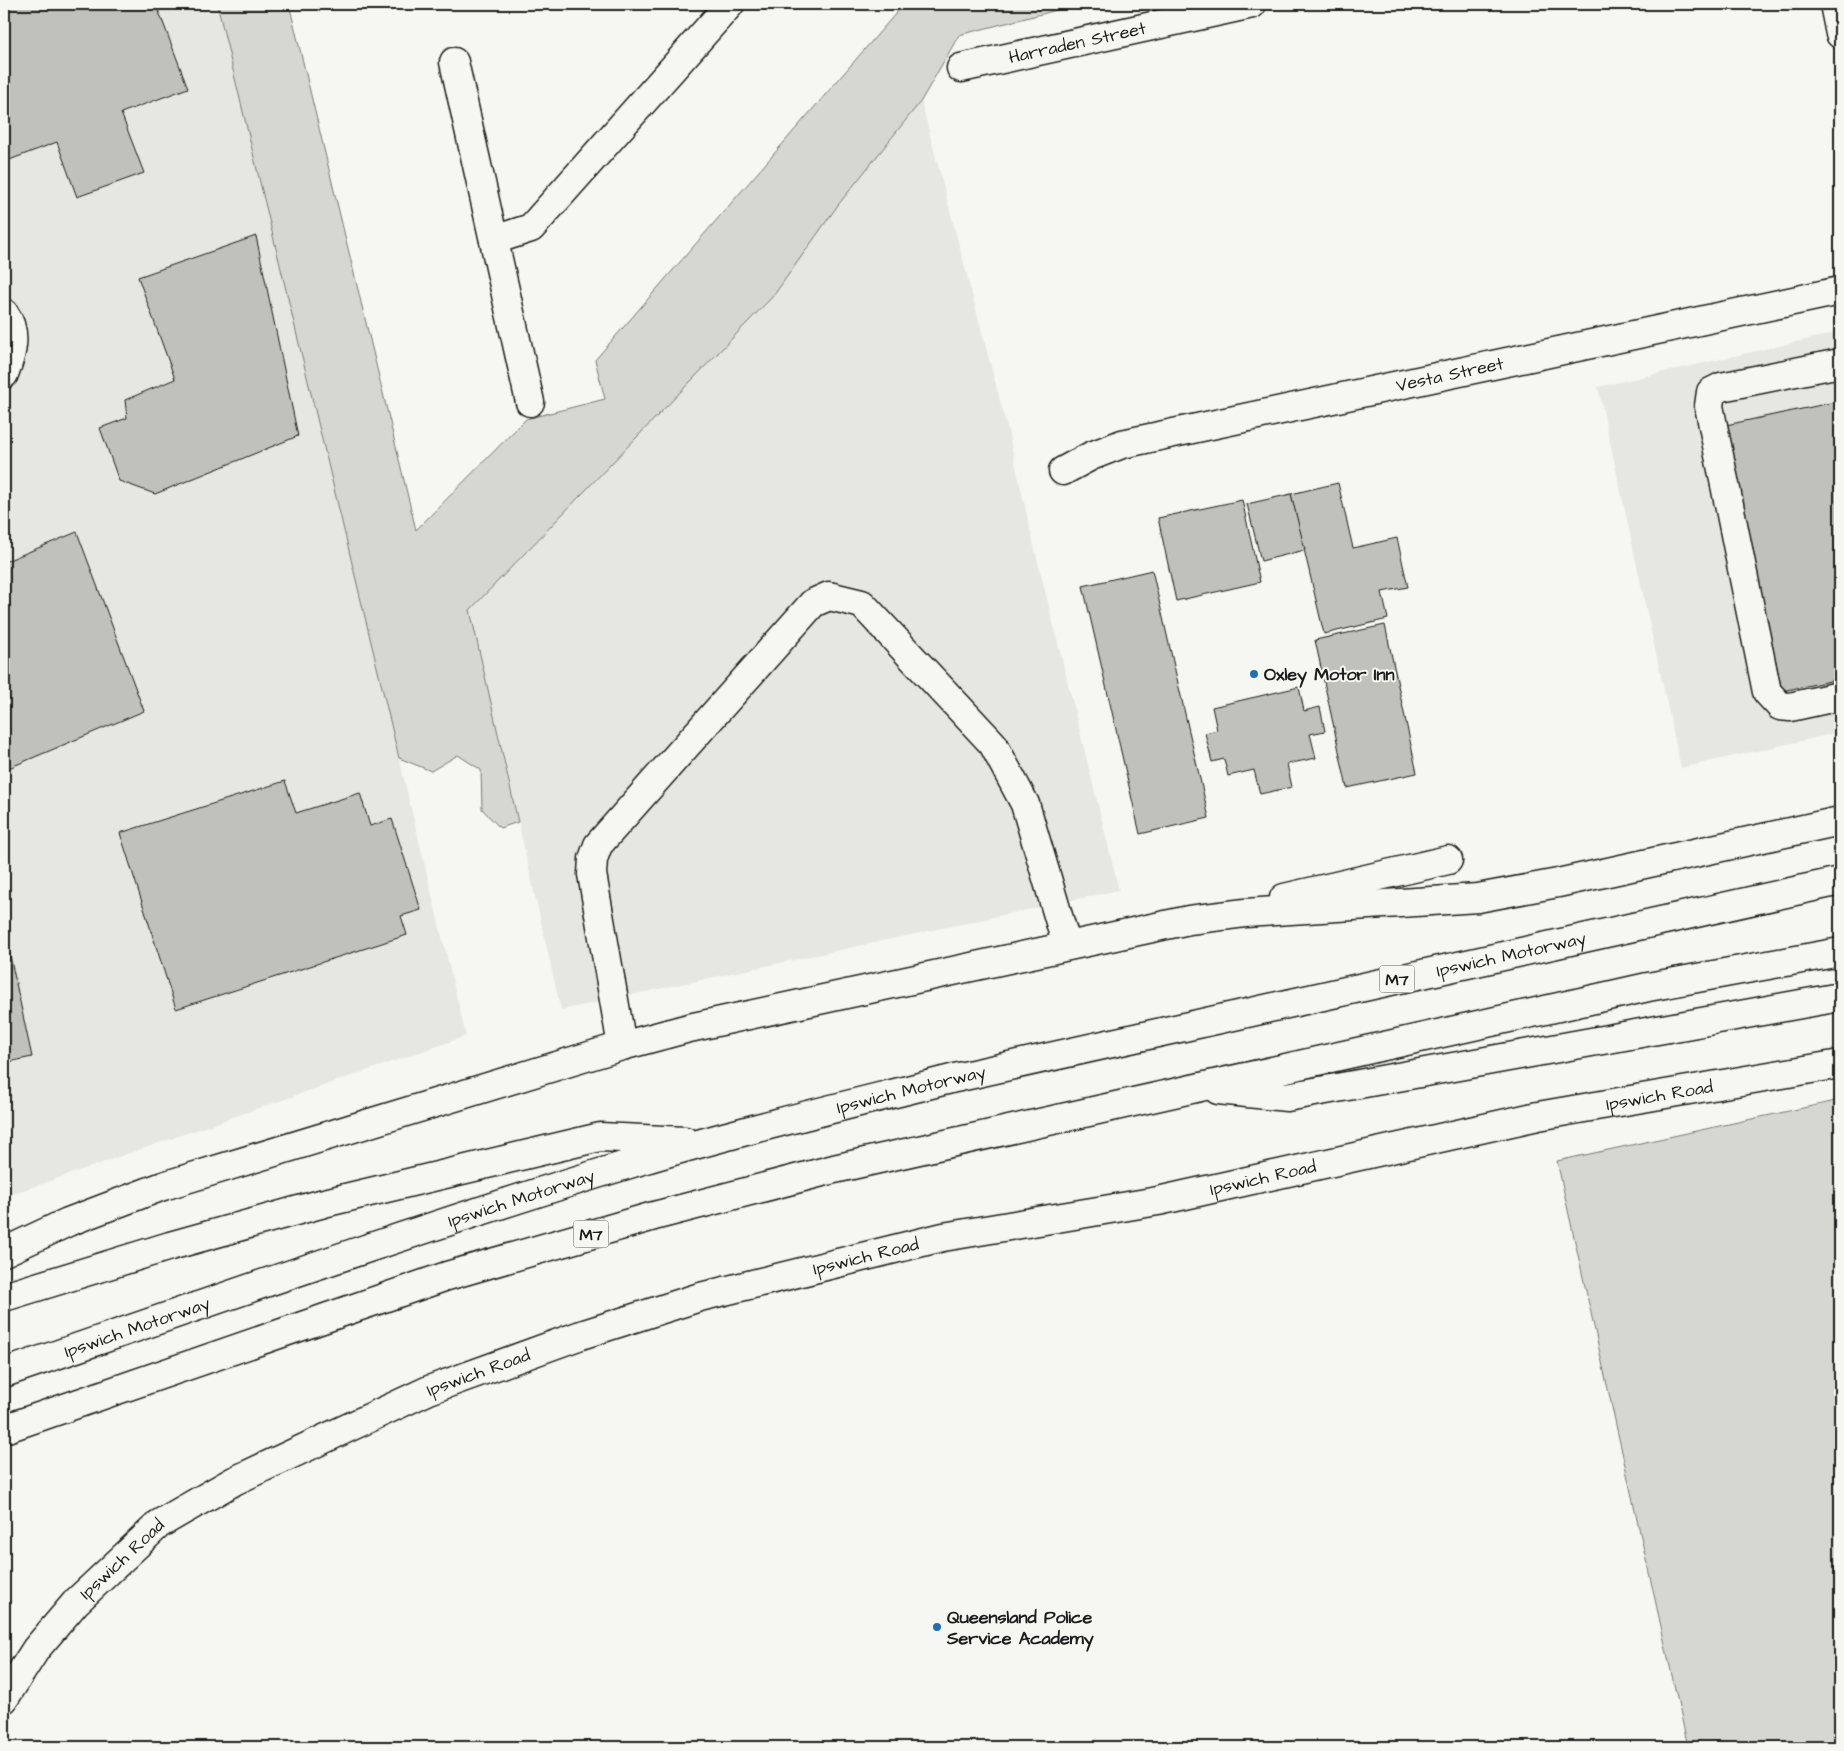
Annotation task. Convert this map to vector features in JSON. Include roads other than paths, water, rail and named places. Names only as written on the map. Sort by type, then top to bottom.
[{"type":"main road","points":[[494,240],[531,228],[730,4]]},
{"type":"main road","name":"Harraden Street","points":[[961,68],[1252,4]]},
{"type":"main road","points":[[1834,4],[1840,34]]},
{"type":"main road","points":[[454,62],[530,402]]},
{"type":"main road","name":"Vesta Street","points":[[1063,471],[1091,456],[1122,444],[1840,291]]},
{"type":"main road","points":[[4,313],[11,323],[11,354],[4,374]]},
{"type":"main road","points":[[1840,363],[1722,387],[1711,392],[1709,406],[1767,692],[1780,706],[1790,708],[1840,696]]},
{"type":"main road","points":[[622,1046],[592,874],[593,859],[598,846],[813,603],[829,596],[862,604],[993,744],[1026,804],[1067,946]]},
{"type":"main road","points":[[1158,926],[1245,913],[1487,897],[1558,884],[1840,821]]},
{"type":"main road","points":[[4,1252],[68,1222],[164,1186],[622,1046],[689,1028],[1158,926],[1448,860]]},
{"type":"main road","name":"Ipswich Motorway","points":[[4,1373],[377,1244],[628,1165],[712,1142],[955,1078],[1840,881]]},
{"type":"main road","name":"M7","points":[[4,1429],[447,1276],[644,1218],[834,1169],[1192,1088],[1648,987],[1840,952]]},
{"type":"main road","points":[[1192,1088],[1287,1097],[1840,997]]},
{"type":"main road","name":"Ipswich Road","points":[[4,1699],[36,1650],[76,1602],[159,1524],[234,1481],[429,1390],[581,1335],[700,1297],[944,1237],[1158,1201],[1538,1116],[1840,1064]]},
{"type":"main road","points":[[4,1297],[170,1246],[324,1203],[600,1137],[712,1142]]},
{"type":"place","name":"Oxley Motor Inn","points":[[1254,674]]},
{"type":"place","name":"Queensland Police Service Academy","points":[[937,1627]]}]
